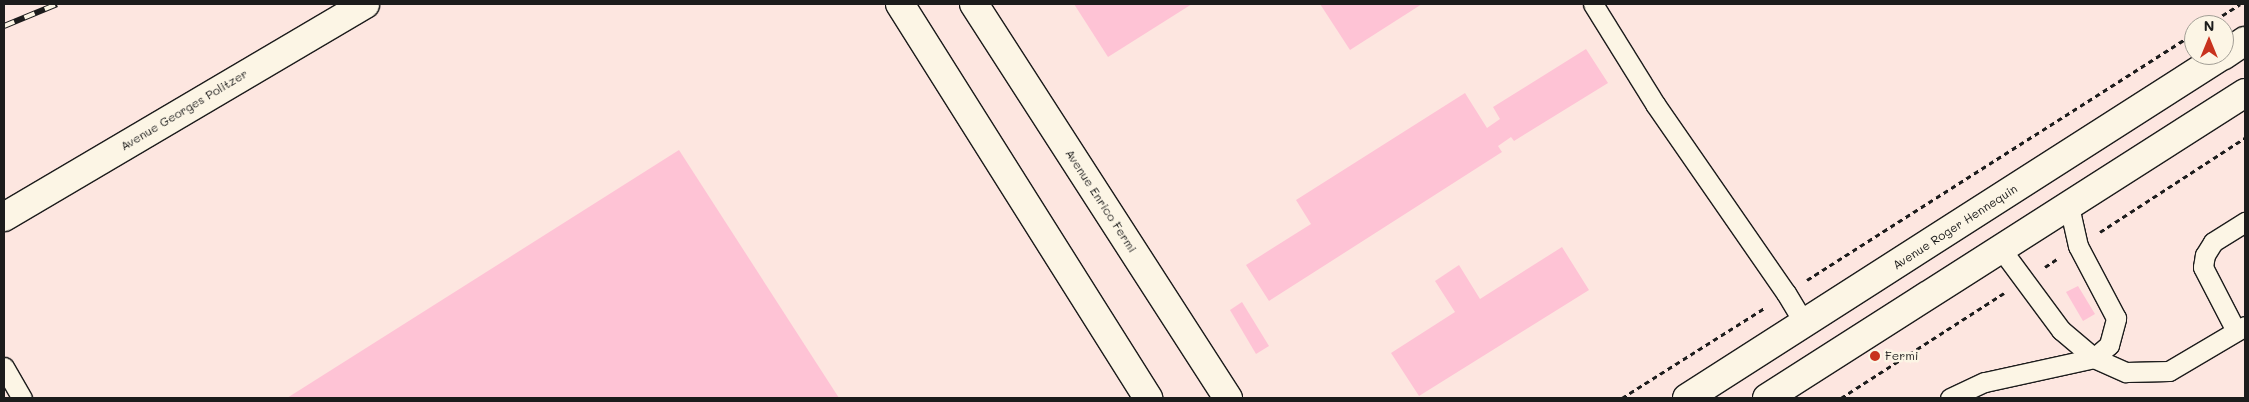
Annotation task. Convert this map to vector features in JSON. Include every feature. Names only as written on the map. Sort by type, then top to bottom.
[{"type":"street","name":"Avenue Georges Politzer","points":[[4,217],[365,4]]},
{"type":"street","points":[[900,4],[1148,398]]},
{"type":"street","name":"Avenue Enrico Fermi","points":[[974,4],[1228,398]]},
{"type":"street","name":"Avenue Roger Hennequin","points":[[2234,48],[2245,41]]},
{"type":"street","name":"Avenue Roger Hennequin","points":[[1687,398],[2208,65]]},
{"type":"street","points":[[1768,398],[2245,94]]},
{"type":"lane","points":[[1593,4],[1655,104],[1804,323]]},
{"type":"lane","points":[[1950,398],[1985,382],[2094,358],[2109,345],[2116,318],[2078,246],[2069,206]]},
{"type":"lane","points":[[2001,249],[2061,330],[2094,358],[2126,372],[2169,371],[2241,329],[2203,267],[2205,255],[2213,242],[2245,222]]},
{"type":"lane","points":[[4,367],[22,398]]},
{"type":"path","points":[[2223,15],[2240,4]]},
{"type":"path","points":[[1622,398],[2184,39]]},
{"type":"shaded area","points":[[4,4],[2245,4],[2245,398],[4,398]]},
{"type":"building","points":[[1074,4],[1192,4],[1108,57]]},
{"type":"building","points":[[1320,4],[1422,4],[1350,50]]},
{"type":"building","points":[[1586,49],[1608,83],[1514,141],[1511,137],[1498,146],[1502,152],[1269,301],[1246,265],[1311,224],[1296,200],[1465,93],[1487,128],[1500,119],[1493,107]]},
{"type":"building","points":[[679,150],[839,398],[287,398]]},
{"type":"building","points":[[1562,247],[1589,290],[1419,396],[1391,353],[1455,312],[1435,281],[1459,265],[1480,299]]},
{"type":"building","points":[[2078,286],[2095,314],[2083,321],[2066,292]]},
{"type":"building","points":[[1242,302],[1269,346],[1256,354],[1230,310]]},
{"type":"railway","points":[[4,26],[57,4]]},
{"type":"place","name":"Fermi","points":[[1875,356]]}]
